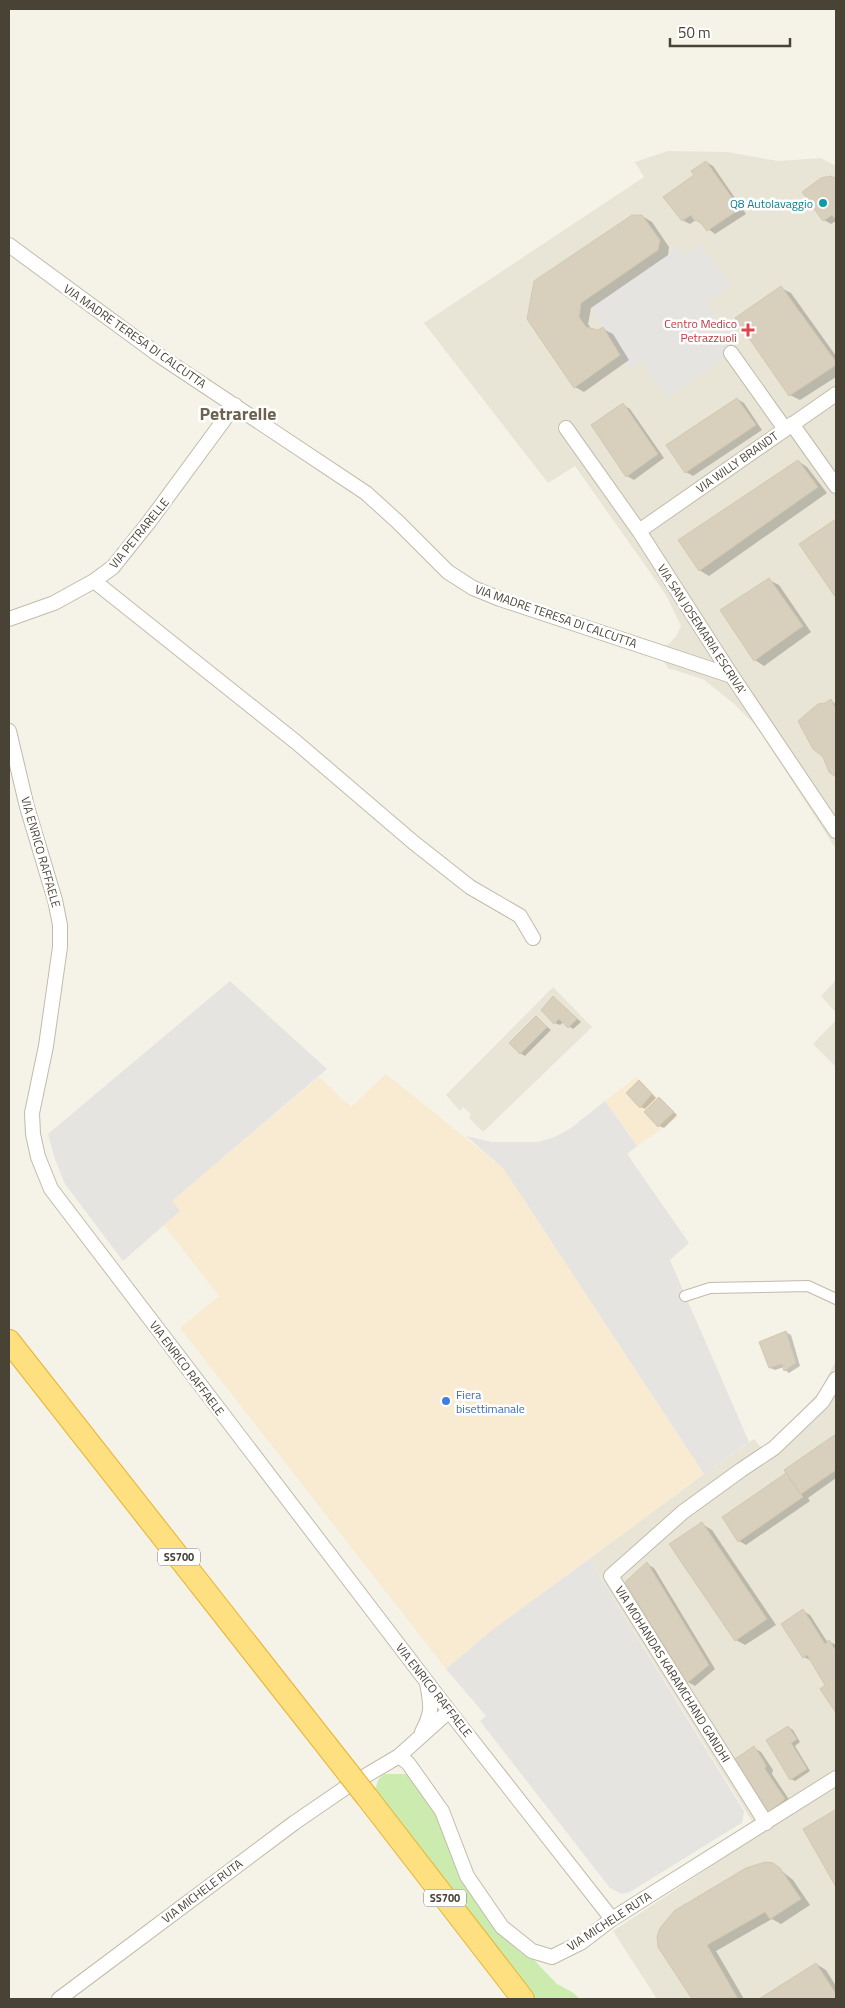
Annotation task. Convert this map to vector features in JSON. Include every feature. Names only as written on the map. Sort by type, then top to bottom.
[{"type":"highway","name":"SS700","points":[[9,1341],[367,1797],[522,1999]]},
{"type":"street","name":"VIA MADRE TERESA DI CALCUTTA","points":[[9,245],[160,356],[366,493],[448,572],[473,588],[500,599],[732,676]]},
{"type":"street","points":[[731,353],[836,486]]},
{"type":"street","name":"VIA WILLY BRANDT","points":[[639,531],[836,394]]},
{"type":"street","name":"VIA PETRARELLE","points":[[9,619],[54,603],[94,582],[113,567],[149,522],[235,405]]},
{"type":"street","name":"VIA SAN JOSEMARIA ESCRIVA'","points":[[566,428],[639,531],[732,676],[836,831]]},
{"type":"street","points":[[94,582],[281,730],[413,842],[470,887],[520,916],[533,938]]},
{"type":"street","name":"VIA ENRICO RAFFAELE","points":[[9,731],[27,807],[55,900],[60,924],[60,947],[46,1046],[32,1112],[32,1134],[38,1157],[51,1190],[449,1711],[612,1919]]},
{"type":"street","points":[[685,1296],[710,1288],[808,1286],[836,1299]]},
{"type":"street","name":"VIA MOHANDAS KARAMCHAND GANDHI","points":[[766,1823],[611,1576],[683,1512],[774,1448],[822,1402],[836,1379]]},
{"type":"street","name":"VIA MICHELE RUTA","points":[[420,1737],[430,1718],[427,1681]]},
{"type":"street","name":"VIA MICHELE RUTA","points":[[59,1999],[294,1823],[345,1788],[399,1756],[449,1711]]},
{"type":"street","name":"VIA MICHELE RUTA","points":[[399,1756],[408,1764],[442,1812],[467,1876],[502,1926],[532,1951],[552,1956],[582,1942],[612,1919],[835,1782]]},
{"type":"shaded area","points":[[668,151],[727,152],[778,161],[821,158],[836,166],[836,849],[757,727],[733,703],[703,679],[668,668],[655,648],[669,644],[677,635],[681,626],[666,595],[575,466],[548,483],[424,323],[644,177],[635,162]]},
{"type":"shaded area","points":[[700,245],[731,284],[707,303],[739,348],[667,398],[641,360],[630,369],[591,308],[677,246],[684,255]]},
{"type":"shaded area","points":[[836,980],[836,1013],[821,996]]},
{"type":"shaded area","points":[[230,981],[327,1069],[172,1201],[180,1211],[123,1261],[65,1184],[48,1134]]},
{"type":"shaded area","points":[[553,987],[592,1027],[483,1132],[469,1118],[471,1114],[463,1107],[460,1111],[446,1095]]},
{"type":"shaded area","points":[[836,1020],[836,1067],[813,1044]]},
{"type":"shaded area","name":"Fiera bisettimanale","points":[[386,1074],[503,1168],[704,1474],[492,1630],[446,1669],[180,1328],[219,1296],[163,1224],[179,1211],[172,1201],[319,1077],[351,1107]]},
{"type":"shaded area","points":[[636,1077],[678,1117],[637,1146],[605,1101]]},
{"type":"shaded area","points":[[605,1101],[637,1146],[627,1154],[689,1243],[670,1260],[749,1442],[704,1474],[503,1168],[466,1136],[492,1142],[538,1142],[555,1137],[571,1128]]},
{"type":"shaded area","points":[[836,1360],[836,1999],[657,1999],[613,1931],[760,1834],[589,1559],[754,1439],[762,1449],[820,1391]]},
{"type":"shaded area","points":[[589,1559],[744,1811],[742,1823],[630,1892],[622,1894],[610,1888],[480,1721],[486,1716],[446,1669],[492,1630]]},
{"type":"green space","points":[[385,1774],[412,1774],[416,1777],[437,1817],[450,1851],[505,1937],[520,1952],[533,1959],[557,1984],[580,1999],[534,1999],[376,1790],[378,1781]]},
{"type":"building","points":[[706,161],[740,209],[707,231],[691,215],[682,221],[663,197],[694,175],[691,171]]},
{"type":"building","name":"Q8 Autolavaggio","points":[[830,176],[836,178],[836,217],[834,218],[832,215],[823,221],[802,192],[821,178]]},
{"type":"building","points":[[632,215],[642,215],[660,240],[658,250],[581,303],[579,317],[586,327],[598,330],[603,327],[620,355],[574,388],[527,319],[534,281]]},
{"type":"building","points":[[781,286],[836,362],[836,365],[789,396],[735,318]]},
{"type":"building","points":[[737,398],[756,425],[685,473],[666,445]]},
{"type":"building","points":[[623,403],[658,454],[626,477],[591,425]]},
{"type":"building","points":[[798,460],[818,487],[699,571],[678,540]]},
{"type":"building","points":[[836,519],[836,598],[799,544]]},
{"type":"building","points":[[769,578],[803,626],[754,661],[720,610]]},
{"type":"building","points":[[831,699],[836,709],[836,777],[829,772],[823,757],[813,749],[798,721],[818,704],[825,703]]},
{"type":"building","points":[[553,996],[577,1019],[568,1028],[559,1019],[554,1024],[541,1010]]},
{"type":"building","points":[[536,1016],[547,1027],[520,1054],[509,1043]]},
{"type":"building","points":[[639,1080],[652,1094],[640,1108],[626,1093]]},
{"type":"building","points":[[659,1097],[674,1112],[658,1127],[644,1112]]},
{"type":"building","points":[[786,1331],[796,1363],[784,1371],[782,1364],[769,1368],[759,1342]]},
{"type":"building","points":[[836,1434],[836,1470],[801,1494],[784,1470]]},
{"type":"building","points":[[786,1473],[803,1497],[738,1542],[722,1517]]},
{"type":"building","points":[[702,1522],[767,1619],[735,1641],[669,1544]]},
{"type":"building","points":[[647,1562],[709,1665],[687,1683],[625,1582]]},
{"type":"building","points":[[803,1609],[825,1644],[829,1640],[836,1651],[836,1713],[820,1689],[825,1685],[807,1655],[803,1658],[781,1624]]},
{"type":"building","points":[[788,1726],[797,1739],[791,1743],[807,1769],[790,1780],[766,1740]]},
{"type":"building","points":[[754,1746],[766,1765],[765,1769],[785,1799],[768,1813],[735,1759]]},
{"type":"building","points":[[835,1810],[836,1812],[836,1887],[803,1829]]},
{"type":"building","points":[[765,1862],[773,1863],[780,1868],[801,1899],[770,1919],[765,1912],[707,1945],[738,1999],[692,1999],[658,1947],[657,1937],[660,1928],[674,1911],[746,1868]]},
{"type":"building","points":[[816,1963],[836,1994],[836,1999],[759,1999]]},
{"type":"place","name":"Q8 Autolavaggio","points":[[823,203]]},
{"type":"place","name":"Centro Medico Petrazzuoli","points":[[748,330]]},
{"type":"place","name":"Fiera bisettimanale","points":[[446,1401]]},
{"type":"district","name":"Petrarelle","points":[[238,413]]}]
